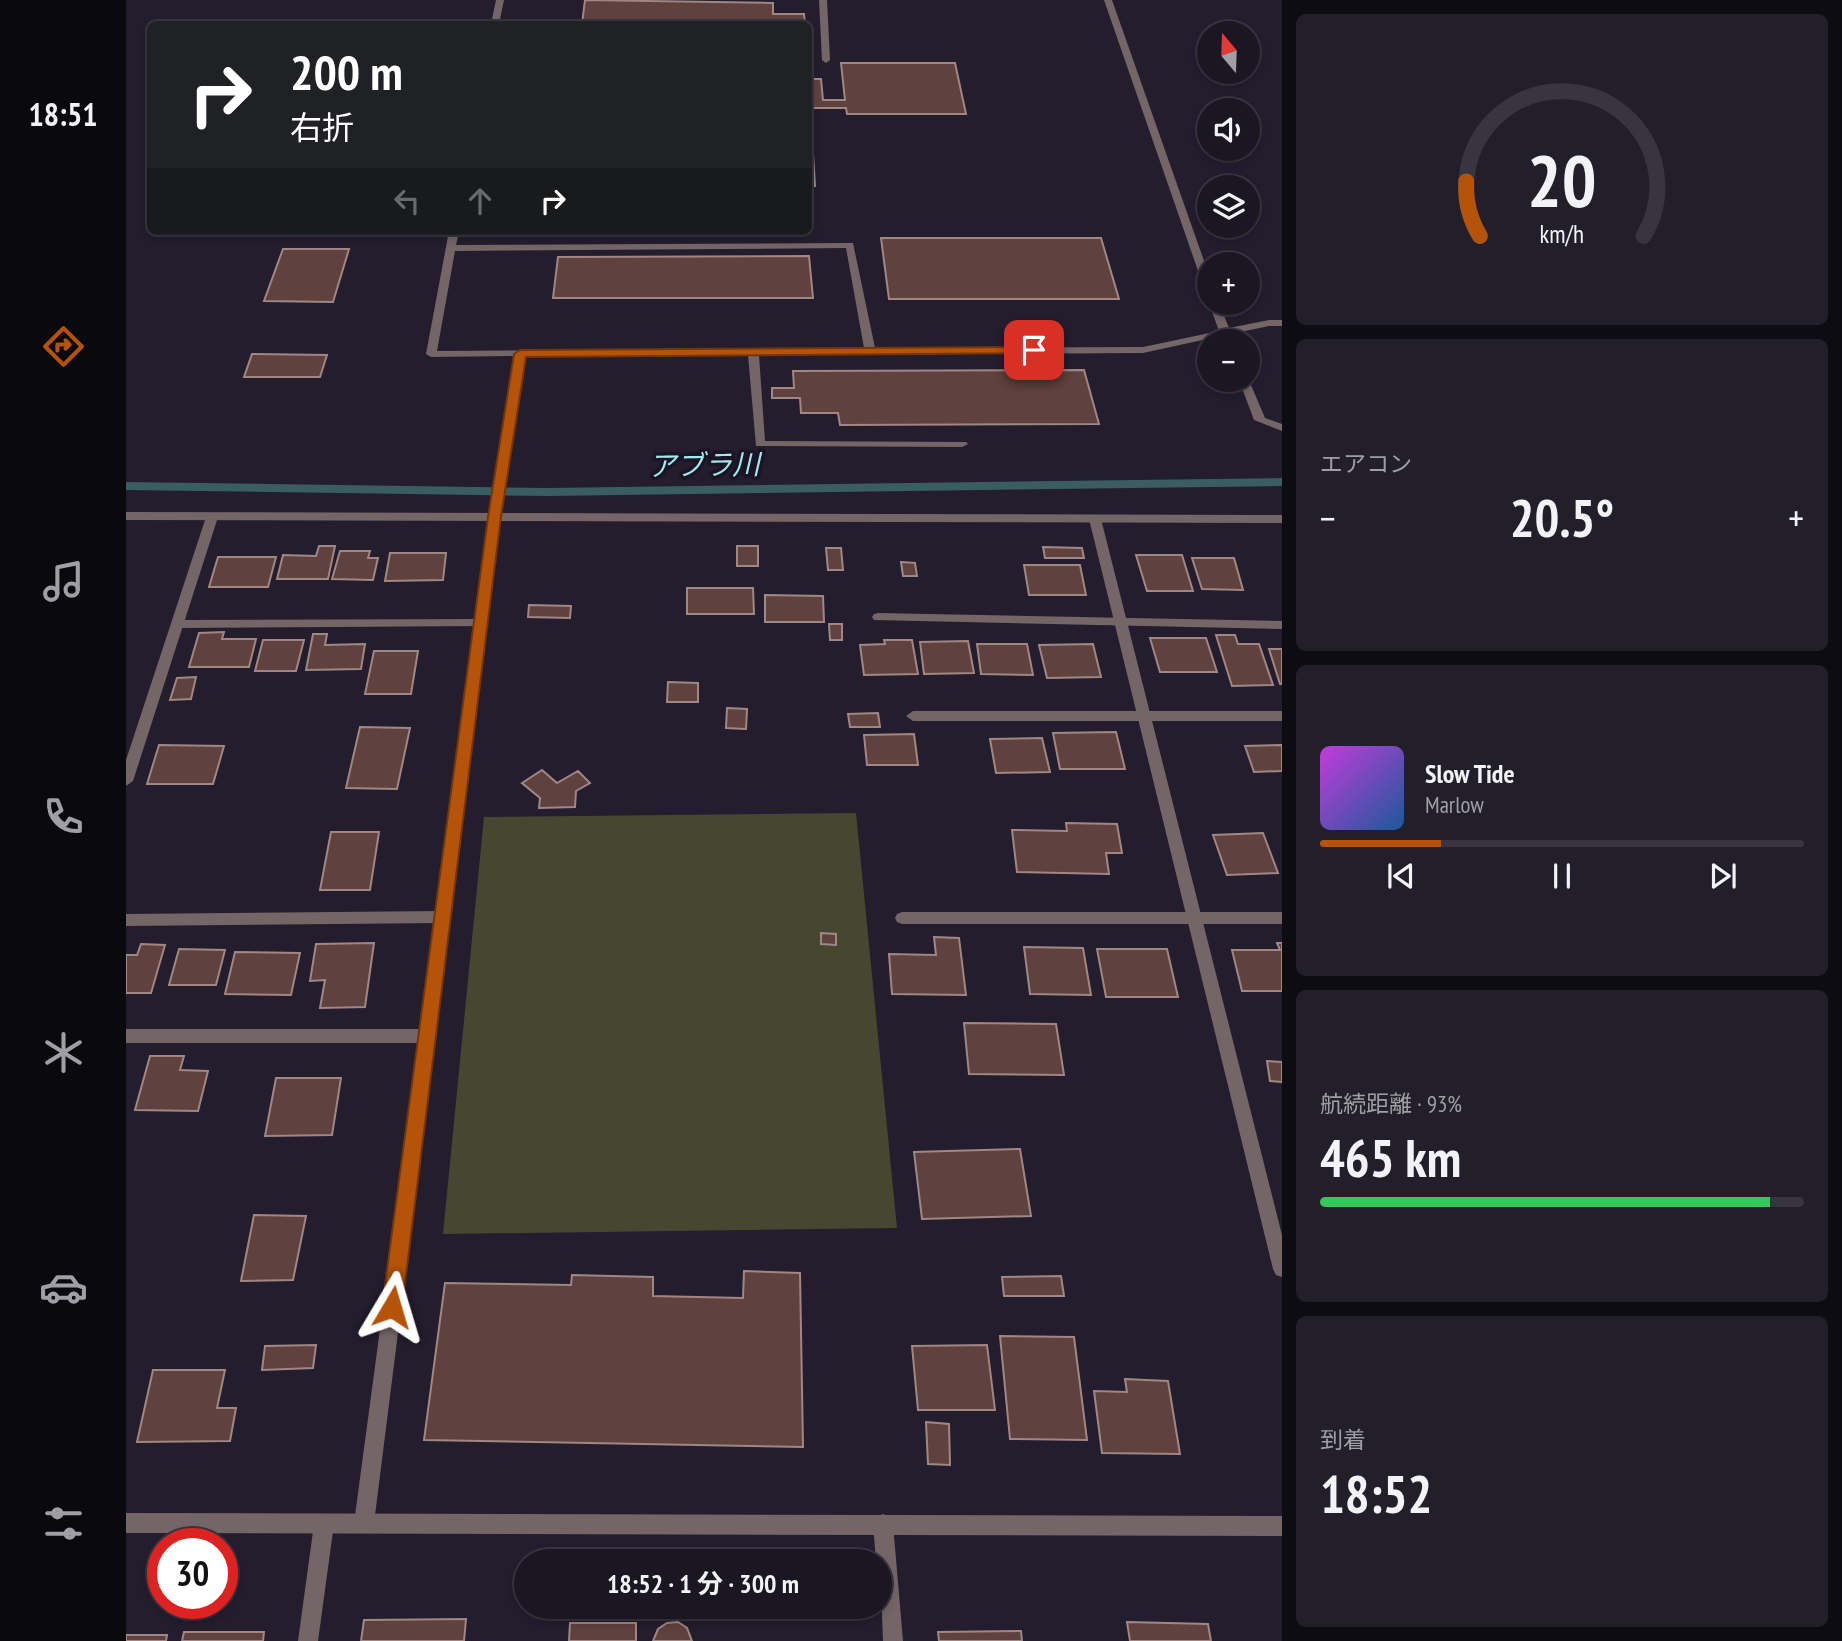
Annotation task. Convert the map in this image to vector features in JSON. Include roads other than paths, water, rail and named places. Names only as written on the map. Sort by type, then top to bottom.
[{"type":"street","points":[[496,21],[499,0]]},
{"type":"street","points":[[823,0],[827,60]]},
{"type":"street","points":[[1108,0],[1197,254]]},
{"type":"street","points":[[453,235],[431,354],[1143,349],[1197,341]]},
{"type":"street","points":[[451,248],[850,244],[870,351]]},
{"type":"street","points":[[1251,329],[1269,323],[1282,323]]},
{"type":"street","points":[[753,352],[760,444],[962,444]]},
{"type":"street","points":[[364,1523],[495,517],[520,354]]},
{"type":"street","points":[[1249,392],[1260,420],[1282,428]]},
{"type":"street","points":[[126,516],[1282,519]]},
{"type":"street","points":[[126,781],[212,517]]},
{"type":"street","points":[[1095,519],[1282,1269]]},
{"type":"street","points":[[878,617],[1121,624],[1282,625]]},
{"type":"street","points":[[177,624],[481,623]]},
{"type":"street","points":[[913,716],[1282,716]]},
{"type":"street","points":[[126,920],[443,917]]},
{"type":"street","points":[[902,918],[1282,918]]},
{"type":"street","points":[[126,1036],[427,1036]]},
{"type":"street","points":[[126,1523],[1282,1525]]},
{"type":"street","points":[[308,1641],[324,1524]]},
{"type":"street","points":[[884,1524],[893,1641]]},
{"type":"waterway","name":"アブラ川","points":[[126,486],[548,492],[1282,482]]}]
